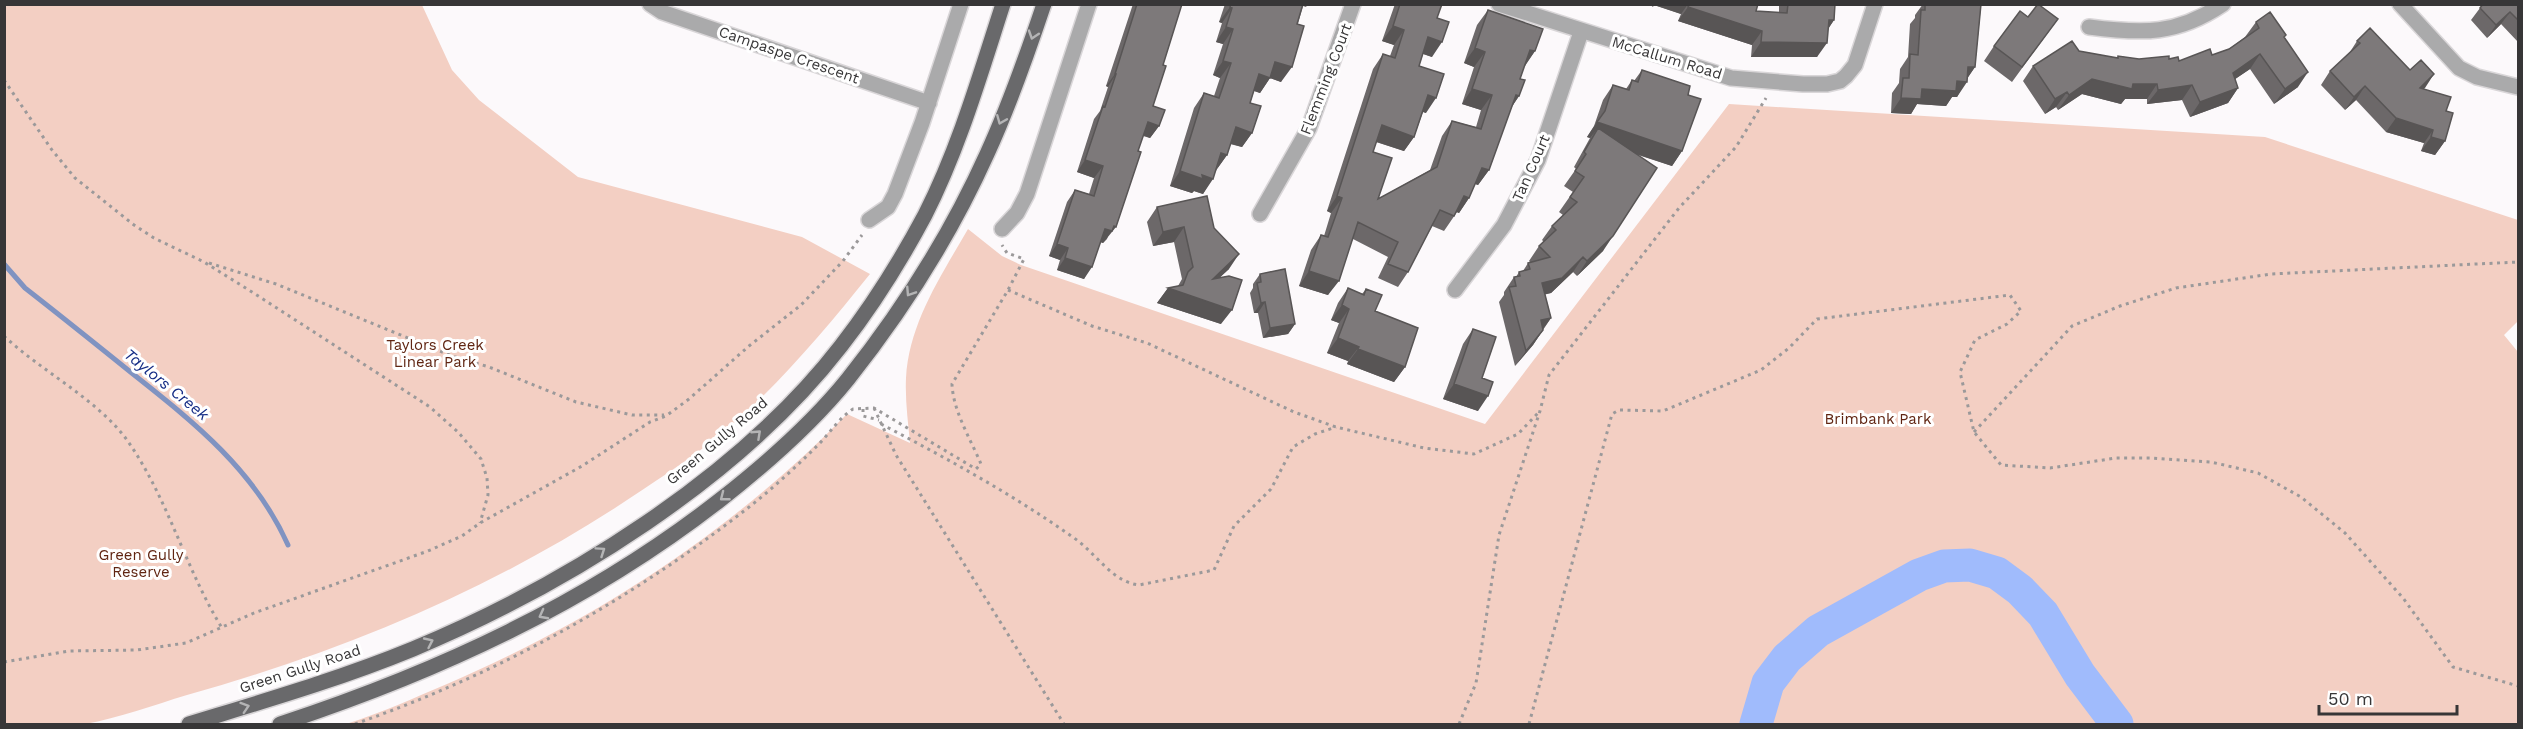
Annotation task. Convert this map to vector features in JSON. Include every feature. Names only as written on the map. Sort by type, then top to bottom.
[{"type":"main road","name":"Green Gully Road","points":[[189,724],[345,674],[413,649],[529,593],[581,564],[647,520],[703,481],[756,436],[800,393],[841,347],[877,296],[925,215],[944,173],[1003,4]]},
{"type":"main road","points":[[280,724],[332,707],[462,656],[579,596],[690,523],[781,450],[848,379],[898,310],[924,269],[987,155],[1023,65],[1044,4]]},
{"type":"street","name":"Campaspe Crescent","points":[[650,4],[662,12],[929,103]]},
{"type":"street","points":[[869,220],[888,207],[895,194],[929,103],[961,4]]},
{"type":"street","points":[[1002,229],[1017,213],[1027,194],[1089,4]]},
{"type":"street","name":"Flemming Court","points":[[1260,214],[1309,129],[1353,4]]},
{"type":"street","name":"McCallum Road","points":[[1499,4],[1731,78],[1815,84],[1840,81],[1855,65],[1875,4]]},
{"type":"street","points":[[2089,27],[2142,32],[2175,29],[2205,17],[2223,4]]},
{"type":"street","points":[[2400,4],[2459,68],[2477,77],[2518,87]]},
{"type":"street","name":"Tan Court","points":[[1455,290],[1504,225],[1538,160],[1581,32]]},
{"type":"path","points":[[4,81],[52,150],[75,178],[134,225],[154,238],[204,262],[430,407],[458,432],[481,459],[487,478],[488,495],[480,523]]},
{"type":"path","points":[[1459,724],[1476,683],[1498,535],[1540,411],[1549,375],[1679,208],[1736,147],[1775,82]]},
{"type":"path","points":[[4,662],[69,651],[161,648],[186,643],[254,613],[428,551],[462,536],[480,523],[582,466],[650,422],[666,416],[801,305],[857,245],[869,220]]},
{"type":"path","points":[[889,416],[976,469],[981,465],[960,414],[952,384],[1008,290],[1024,258],[1006,253],[1001,240],[1002,229]]},
{"type":"path","points":[[204,262],[276,284],[452,356],[489,367],[576,402],[632,415],[666,416]]},
{"type":"path","points":[[1974,432],[2072,326],[2120,306],[2176,288],[2271,274],[2518,262]]},
{"type":"path","points":[[1008,290],[1092,326],[1147,343],[1294,412],[1336,427],[1424,448],[1474,454],[1518,434],[1540,411]]},
{"type":"path","points":[[1529,724],[1612,414],[1619,410],[1663,411],[1761,370],[1789,348],[1816,319],[2010,295],[2021,311],[2007,324],[1975,340],[1960,372],[1974,432],[2001,465],[2050,468],[2116,458],[2150,458],[2211,462],[2258,473],[2301,497],[2344,533],[2403,598],[2453,666],[2518,686]]},
{"type":"path","points":[[4,336],[86,401],[126,439],[157,490],[205,601],[222,628]]},
{"type":"path","points":[[862,408],[863,416],[880,422],[1000,488],[1084,544],[1117,578],[1128,584],[1139,585],[1214,570],[1234,526],[1271,489],[1293,447],[1315,434],[1336,427]]},
{"type":"path","points":[[874,408],[896,455],[1064,724]]},
{"type":"green space","name":"Taylors Creek Linear Park","points":[[4,5],[422,5],[452,70],[479,100],[578,177],[802,237],[870,274],[800,357],[723,433],[615,508],[513,567],[408,618],[300,660],[244,678],[124,715],[85,724],[55,726],[5,724]]},
{"type":"green space","name":"Brimbank Park","points":[[1729,104],[2265,137],[2518,220],[2518,321],[2504,335],[2518,352],[2518,724],[346,724],[410,700],[503,659],[610,601],[710,534],[803,457],[847,414],[910,443],[906,378],[913,338],[937,282],[968,229],[1002,256],[1021,265],[1485,424]]},
{"type":"building","points":[[1137,4],[1182,4],[1153,106],[1165,110],[1159,126],[1148,122],[1138,151],[1141,152],[1116,227],[1114,226],[1112,231],[1105,229],[1092,267],[1065,258],[1068,248],[1057,244],[1075,190],[1094,196],[1103,166],[1085,160],[1116,74]]},
{"type":"building","points":[[1231,4],[1303,4],[1297,24],[1304,26],[1292,67],[1275,62],[1270,78],[1259,74],[1250,103],[1261,106],[1252,133],[1236,127],[1227,155],[1221,153],[1213,179],[1202,175],[1203,179],[1180,171],[1204,93],[1219,98],[1231,63],[1223,61],[1233,29],[1226,27],[1232,8]]},
{"type":"building","points":[[1400,4],[1442,4],[1437,18],[1449,22],[1442,42],[1428,37],[1419,66],[1444,74],[1436,98],[1428,95],[1414,137],[1382,125],[1373,152],[1392,158],[1378,199],[1437,167],[1452,121],[1481,129],[1492,95],[1472,89],[1485,52],[1475,48],[1488,10],[1543,29],[1535,51],[1530,50],[1520,79],[1525,80],[1519,96],[1516,95],[1489,170],[1482,168],[1469,198],[1464,196],[1454,216],[1440,210],[1408,272],[1388,264],[1398,242],[1358,222],[1339,281],[1309,271],[1321,235],[1328,237],[1342,198],[1337,196],[1383,54],[1395,58],[1404,30],[1393,26]]},
{"type":"building","points":[[1689,4],[1758,4],[1756,11],[1787,13],[1788,4],[1835,4],[1834,20],[1829,20],[1827,43],[1761,42],[1762,31],[1688,7]]},
{"type":"building","points":[[1925,4],[1981,4],[1975,67],[1968,67],[1967,82],[1957,81],[1956,91],[1922,89],[1921,99],[1901,98],[1903,78],[1909,78],[1910,54],[1918,55],[1921,10],[1925,10]]},
{"type":"building","points":[[2038,4],[2058,19],[2022,67],[1994,46],[2020,11],[2028,17]]},
{"type":"building","points":[[2483,4],[2518,4],[2518,20],[2510,12],[2496,25],[2480,8]]},
{"type":"building","points":[[2270,12],[2308,72],[2285,89],[2260,54],[2233,73],[2238,88],[2200,102],[2192,85],[2158,90],[2157,84],[2133,84],[2132,89],[2092,79],[2069,95],[2067,92],[2055,99],[2033,66],[2072,41],[2079,51],[2118,58],[2118,56],[2139,59],[2169,56],[2169,59],[2178,57],[2179,61],[2210,49],[2212,55],[2229,49],[2259,28],[2256,22]]},
{"type":"building","points":[[2370,28],[2410,70],[2421,60],[2434,74],[2420,88],[2451,97],[2446,111],[2453,113],[2445,141],[2431,137],[2433,130],[2396,118],[2365,86],[2354,97],[2330,71],[2360,43],[2357,41]]},
{"type":"building","points":[[1642,70],[1690,86],[1688,95],[1701,99],[1682,151],[1597,122],[1605,111],[1613,85],[1629,90],[1632,80],[1638,82]]},
{"type":"building","points":[[1598,128],[1657,168],[1613,236],[1587,261],[1583,257],[1562,278],[1542,283],[1551,318],[1541,320],[1543,330],[1526,351],[1509,287],[1516,286],[1514,277],[1520,276],[1519,272],[1530,269],[1528,263],[1550,257],[1539,246],[1556,230],[1552,226],[1577,202],[1570,197],[1584,177],[1575,171]]},
{"type":"building","points":[[1207,196],[1214,228],[1239,254],[1213,279],[1229,276],[1242,280],[1232,310],[1168,288],[1183,285],[1188,272],[1193,267],[1184,227],[1163,232],[1157,207]]},
{"type":"building","points":[[1285,269],[1295,324],[1270,328],[1265,302],[1261,303],[1257,283],[1261,282],[1260,274]]},
{"type":"building","points":[[1348,288],[1364,295],[1366,289],[1382,295],[1375,311],[1418,328],[1405,367],[1358,349],[1359,347],[1338,338],[1349,309],[1342,305]]},
{"type":"building","points":[[1473,329],[1496,337],[1482,378],[1493,382],[1488,396],[1454,384]]},
{"type":"waterway","name":"Taylors Creek","points":[[4,264],[25,288],[201,430],[241,471],[259,494],[288,545]]},
{"type":"waterway","points":[[1756,724],[1768,683],[1787,658],[1818,631],[1919,575],[1944,566],[1970,565],[1997,573],[2020,590],[2043,614],[2080,675],[2117,724]]},
{"type":"park label","name":"Green Gully Reserve","points":[[141,564]]}]
